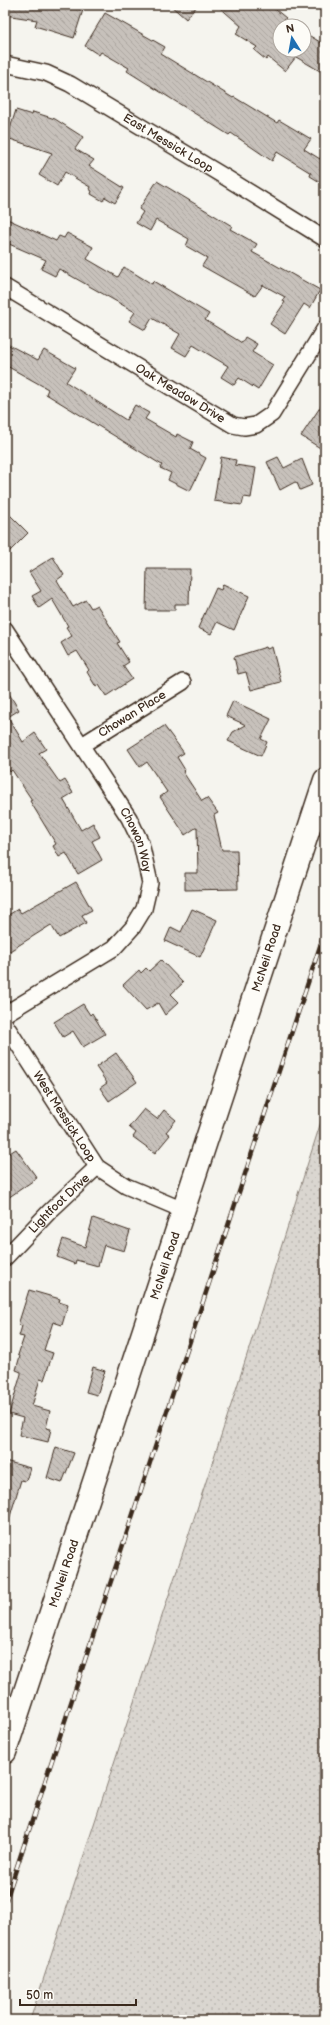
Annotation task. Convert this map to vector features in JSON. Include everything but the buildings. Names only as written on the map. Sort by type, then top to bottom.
[{"type":"main road","name":"McNeil Road","points":[[5,1752],[325,780]]},
{"type":"street","name":"East Messick Loop","points":[[5,64],[46,73],[70,84],[325,239]]},
{"type":"street","name":"Oak Meadow Drive","points":[[5,287],[233,425],[256,425],[272,414],[325,328]]},
{"type":"street","name":"Chowan Way","points":[[5,629],[129,818],[137,835],[150,883],[144,909],[133,927],[114,948],[5,1014]]},
{"type":"street","name":"Chowan Place","points":[[82,745],[183,682]]},
{"type":"street","name":"West Messick Loop","points":[[7,1033],[97,1167],[126,1186],[183,1210]]},
{"type":"street","name":"Lightfoot Drive","points":[[5,1258],[50,1211],[97,1167]]},
{"type":"shaded area","points":[[325,1109],[325,2020],[30,2020],[233,1399]]},
{"type":"railway","points":[[5,1903],[325,931]]}]
